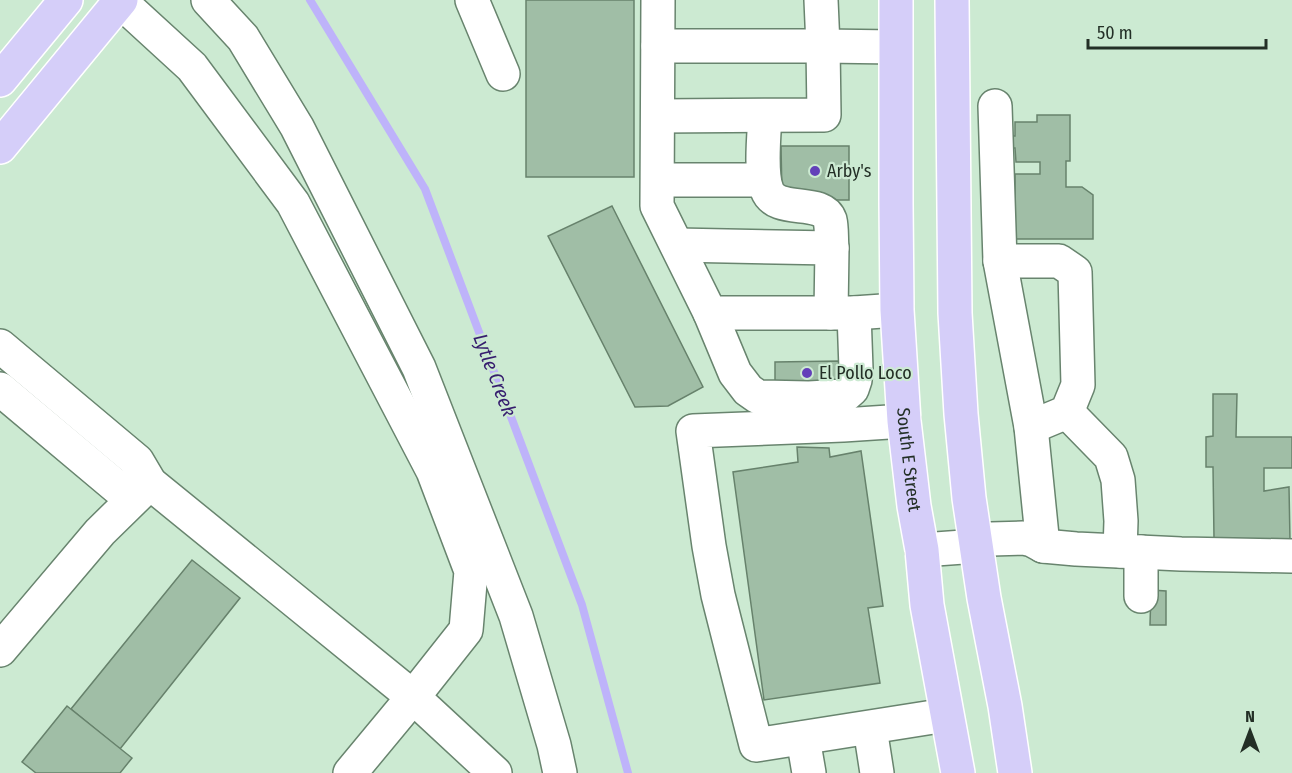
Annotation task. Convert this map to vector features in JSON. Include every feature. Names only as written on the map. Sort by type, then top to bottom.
[{"type":"main road","points":[[0,80],[66,0]]},
{"type":"main road","name":"South E Street","points":[[897,0],[897,310],[904,421],[914,506],[922,550],[927,605],[958,773]]},
{"type":"main road","points":[[952,0],[955,313],[961,414],[969,498],[1015,773]]},
{"type":"main road","points":[[0,147],[121,1]]},
{"type":"lane","points":[[208,0],[243,38],[297,127],[419,368],[516,616],[560,773]]},
{"type":"lane","points":[[472,0],[503,74]]},
{"type":"lane","points":[[658,0],[657,206],[710,313],[735,373],[748,390],[758,397],[844,396],[852,389],[856,369],[842,313],[830,219],[823,210],[781,202],[767,192],[764,178],[765,116]]},
{"type":"lane","points":[[658,116],[824,116],[821,0]]},
{"type":"lane","points":[[121,1],[192,67],[293,203],[433,471],[471,571],[466,630],[350,773]]},
{"type":"lane","points":[[658,46],[896,47]]},
{"type":"lane","points":[[995,106],[1000,261],[1031,427],[1043,546]]},
{"type":"lane","points":[[658,180],[751,180]]},
{"type":"lane","points":[[677,245],[832,248]]},
{"type":"lane","points":[[1000,261],[1059,261],[1075,272],[1078,385],[1067,411],[1031,427]]},
{"type":"lane","points":[[710,313],[842,313],[897,310]]},
{"type":"lane","points":[[0,346],[137,461],[150,483],[413,697],[495,773]]},
{"type":"lane","points":[[0,389],[118,488],[150,483]]},
{"type":"lane","points":[[1067,411],[1111,457],[1118,480],[1121,521],[1131,551],[1141,596]]},
{"type":"lane","points":[[904,421],[693,430],[718,595],[756,745],[946,716]]},
{"type":"lane","points":[[0,650],[100,532],[150,483]]},
{"type":"lane","points":[[922,550],[977,546],[991,539],[1023,538],[1043,546],[1292,556]]},
{"type":"lane","points":[[870,728],[877,773]]},
{"type":"lane","points":[[803,738],[809,773]]},
{"type":"building","points":[[526,0],[634,0],[634,177],[526,177]]},
{"type":"building","points":[[1037,115],[1070,115],[1070,161],[1066,161],[1066,187],[1082,187],[1093,195],[1093,239],[1015,239],[1015,174],[1040,174],[1040,162],[1016,162],[1015,148],[1011,148],[1011,136],[1015,136],[1015,122],[1037,122]]},
{"type":"building","name":"Arby's","points":[[781,146],[849,146],[849,200],[806,200],[782,196]]},
{"type":"building","points":[[612,206],[703,387],[668,406],[635,407],[548,236]]},
{"type":"building","name":"El Pollo Loco","points":[[839,361],[840,384],[775,385],[775,362]]},
{"type":"building","points":[[1213,394],[1237,394],[1236,437],[1292,437],[1292,468],[1264,468],[1264,491],[1289,487],[1290,540],[1214,538],[1213,467],[1206,467],[1206,437],[1213,436]]},
{"type":"building","points":[[797,447],[829,448],[830,457],[861,451],[883,606],[868,608],[880,683],[764,700],[733,472],[798,462]]},
{"type":"building","points":[[192,560],[240,598],[120,749],[71,709]]},
{"type":"building","points":[[1151,590],[1166,591],[1166,625],[1150,625]]},
{"type":"building","points":[[67,706],[132,758],[120,773],[36,773],[22,762]]},
{"type":"waterway","name":"Lytle Creek","points":[[310,0],[425,189],[582,605],[628,773]]},
{"type":"place","name":"Arby's","points":[[815,171]]},
{"type":"place","name":"El Pollo Loco","points":[[807,373]]}]
